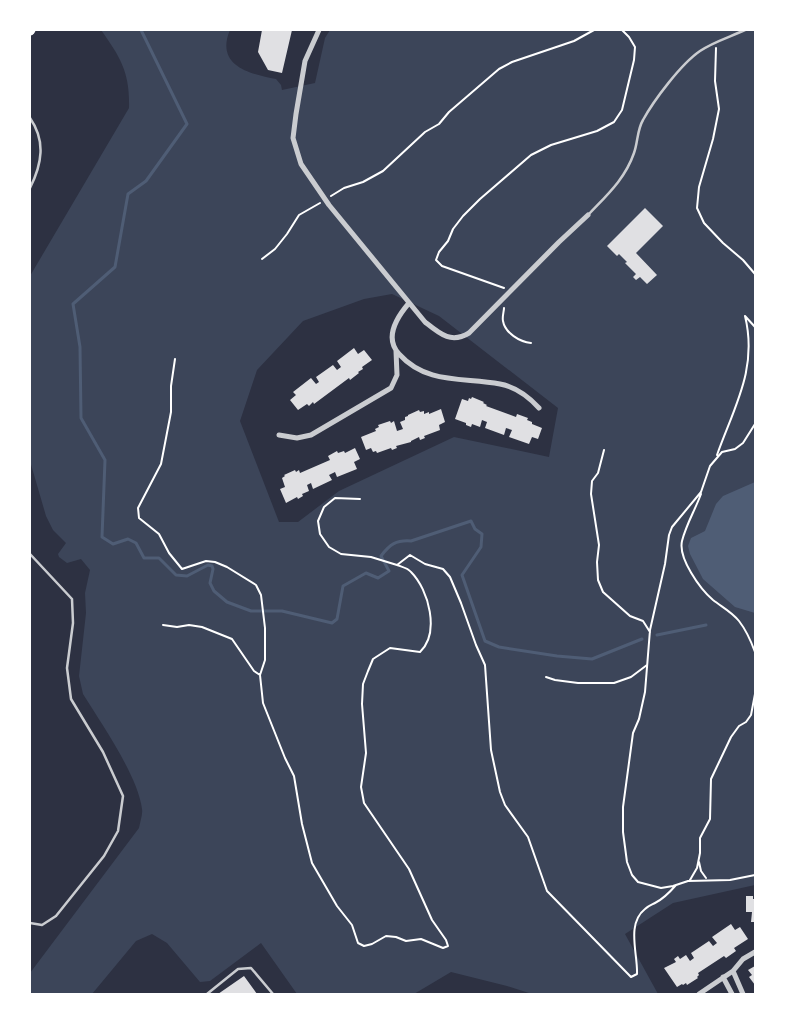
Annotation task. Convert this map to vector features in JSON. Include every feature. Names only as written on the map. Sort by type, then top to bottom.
[{"type":"street","points":[[319,30],[305,61],[293,138],[302,164],[325,200],[409,303],[436,332],[447,337],[460,339],[470,333],[588,215]]},
{"type":"street","points":[[409,303],[398,315],[393,332],[393,343],[396,350],[408,364],[423,373],[465,381],[501,384],[521,392],[539,408]]},
{"type":"street","points":[[279,435],[298,438],[310,436],[392,388],[396,375],[396,350]]},
{"type":"street","points":[[699,994],[733,970],[743,959],[755,952]]},
{"type":"street","points":[[733,970],[743,994]]},
{"type":"street","points":[[723,977],[732,994]]},
{"type":"lane","points":[[588,215],[610,194],[627,170],[635,151],[639,128],[660,94],[698,52],[745,30]]},
{"type":"lane","points":[[30,118],[39,134],[42,152],[40,163],[30,188]]},
{"type":"lane","points":[[30,554],[72,599],[73,623],[68,668],[71,698],[103,752],[123,796],[118,831],[104,856],[56,916],[42,925],[30,923]]},
{"type":"lane","points":[[207,994],[238,969],[251,968],[273,994]]},
{"type":"path","points":[[262,259],[275,249],[299,215],[344,188],[364,182],[383,171],[424,132],[439,124],[499,69],[512,62],[574,40],[594,30]]},
{"type":"path","points":[[531,343],[521,342],[510,333],[503,321],[504,308],[509,298],[503,287],[442,266],[436,260],[439,252],[463,216],[531,155],[551,145],[597,131],[614,122],[622,110],[634,60],[635,47],[622,30]]},
{"type":"path","points":[[716,43],[715,81],[719,108],[713,139],[699,186],[697,208],[704,223],[755,274]]},
{"type":"path","points":[[717,458],[742,387],[749,359],[749,334],[745,316],[755,327]]},
{"type":"path","points":[[175,359],[171,386],[171,412],[161,464],[138,508],[139,518],[159,534],[176,564],[182,569],[206,561],[215,562],[227,567],[256,585],[261,598],[265,628],[265,660],[260,675],[264,703],[294,776],[302,824],[312,863],[337,906],[352,925],[358,943],[364,946],[386,936],[406,941],[421,939],[443,948],[448,946],[446,940],[432,920],[409,869],[364,803],[361,787],[366,752],[362,704],[363,684],[373,659],[390,648],[420,652],[426,646],[430,635],[428,599],[422,585],[410,570],[378,560],[341,554],[329,547],[320,534],[318,521],[324,507],[335,498],[360,499]]},
{"type":"path","points":[[755,424],[743,443],[735,449],[722,452],[710,466],[682,542],[683,558],[700,585],[712,599],[725,607],[739,621],[755,652]]},
{"type":"path","points":[[604,450],[598,473],[592,481],[591,494],[599,545],[596,562],[598,580],[603,592],[630,616],[643,621],[650,632]]},
{"type":"path","points":[[701,492],[672,527],[669,535],[665,564],[650,632],[644,692],[639,718],[633,733],[623,807],[623,832],[627,862],[632,875],[638,882],[660,888],[690,881],[707,879],[730,880],[755,875]]},
{"type":"path","points":[[396,565],[410,555],[425,564],[443,569],[450,577],[462,603],[485,665],[491,750],[505,806],[528,837],[547,891],[631,977],[637,974],[635,932],[637,920],[646,908],[668,894],[676,885]]},
{"type":"path","points":[[163,625],[202,627],[232,639],[254,671],[260,675]]},
{"type":"path","points":[[546,677],[578,683],[614,683],[631,677],[647,664]]},
{"type":"path","points":[[690,881],[699,860],[700,838],[710,819],[711,779],[731,737],[751,715],[755,694]]},
{"type":"path","points":[[699,860],[701,870],[707,879]]},
{"type":"shaded area","points":[[101,30],[230,30],[227,52],[231,60],[246,71],[276,79],[281,85],[282,90],[315,83],[325,38],[330,30],[755,30],[755,885],[673,903],[625,934],[658,994],[532,994],[451,972],[414,994],[297,994],[261,943],[210,981],[200,982],[167,943],[152,934],[136,941],[92,994],[30,994],[30,973],[139,828],[142,813],[134,781],[118,750],[83,694],[79,676],[86,613],[85,593],[90,570],[81,559],[67,563],[59,557],[58,554],[66,543],[53,530],[46,516],[30,461],[30,276],[129,108],[126,75],[119,58]],"holes":[[[392,294],[439,316],[558,408],[549,457],[454,437],[339,491],[298,522],[279,522],[240,421],[257,370],[303,321],[364,299]]]},
{"type":"shaded area","points":[[755,482],[755,613],[735,607],[703,579],[688,546],[691,538],[705,531],[716,504],[723,496]]},
{"type":"building","points":[[262,30],[292,30],[282,73],[268,70],[258,52]]},
{"type":"building","points":[[645,208],[663,226],[636,253],[657,275],[647,284],[640,277],[636,280],[633,277],[636,274],[625,263],[627,262],[619,254],[617,256],[607,246]]},
{"type":"building","points":[[354,348],[358,354],[364,350],[372,360],[362,367],[363,369],[350,380],[349,378],[314,404],[313,402],[309,406],[307,404],[298,410],[290,400],[296,395],[293,392],[311,378],[316,384],[319,382],[316,377],[333,365],[337,370],[341,367],[337,361]]},
{"type":"building","points":[[472,397],[484,402],[486,406],[516,417],[517,414],[528,418],[527,420],[532,422],[532,424],[542,428],[538,439],[532,437],[529,444],[509,437],[512,430],[506,428],[504,435],[485,428],[487,422],[482,420],[480,427],[472,424],[471,427],[455,419],[462,399],[468,401]]},
{"type":"building","points":[[441,409],[445,422],[439,425],[440,430],[424,436],[425,438],[420,440],[419,437],[411,442],[396,446],[397,448],[392,450],[391,448],[377,453],[376,451],[373,452],[371,448],[366,450],[361,437],[376,431],[375,429],[379,427],[378,425],[394,421],[397,431],[403,429],[400,422],[405,420],[405,417],[408,415],[419,410],[420,412],[424,411],[424,414],[429,412],[429,414]]},
{"type":"building","points":[[355,448],[360,459],[354,462],[357,469],[337,477],[335,472],[329,475],[332,480],[313,489],[311,483],[307,485],[309,491],[302,494],[303,496],[286,503],[280,489],[285,487],[282,478],[284,475],[295,470],[296,472],[299,470],[300,473],[330,460],[328,456],[337,451],[338,453],[344,451],[345,453]]},
{"type":"building","points":[[746,896],[753,896],[753,899],[755,899],[755,922],[751,922],[752,912],[746,912]]},
{"type":"building","points":[[731,924],[735,930],[740,927],[748,939],[734,948],[736,951],[726,958],[724,956],[698,973],[698,978],[687,985],[686,983],[677,987],[664,968],[676,962],[674,959],[678,956],[680,959],[686,955],[690,961],[694,958],[691,953],[709,941],[713,946],[717,943],[712,937]]},
{"type":"building","points":[[755,966],[755,985],[749,977],[752,975],[748,970]]},
{"type":"building","points":[[244,976],[257,994],[218,994]]},
{"type":"waterway","points":[[141,30],[187,124],[146,181],[128,194],[115,267],[73,304],[80,347],[81,418],[105,460],[102,537],[113,544],[128,539],[136,543],[144,558],[159,558],[176,575],[187,576],[208,565],[212,566],[210,583],[214,591],[227,602],[251,611],[282,611],[332,623],[337,619],[343,586],[366,573],[378,578],[389,571],[381,556],[387,548],[397,542],[411,541],[471,521],[475,529],[482,534],[481,547],[462,575],[485,641],[499,647],[557,656],[592,659],[642,639]]},
{"type":"waterway","points":[[657,635],[706,625]]}]
